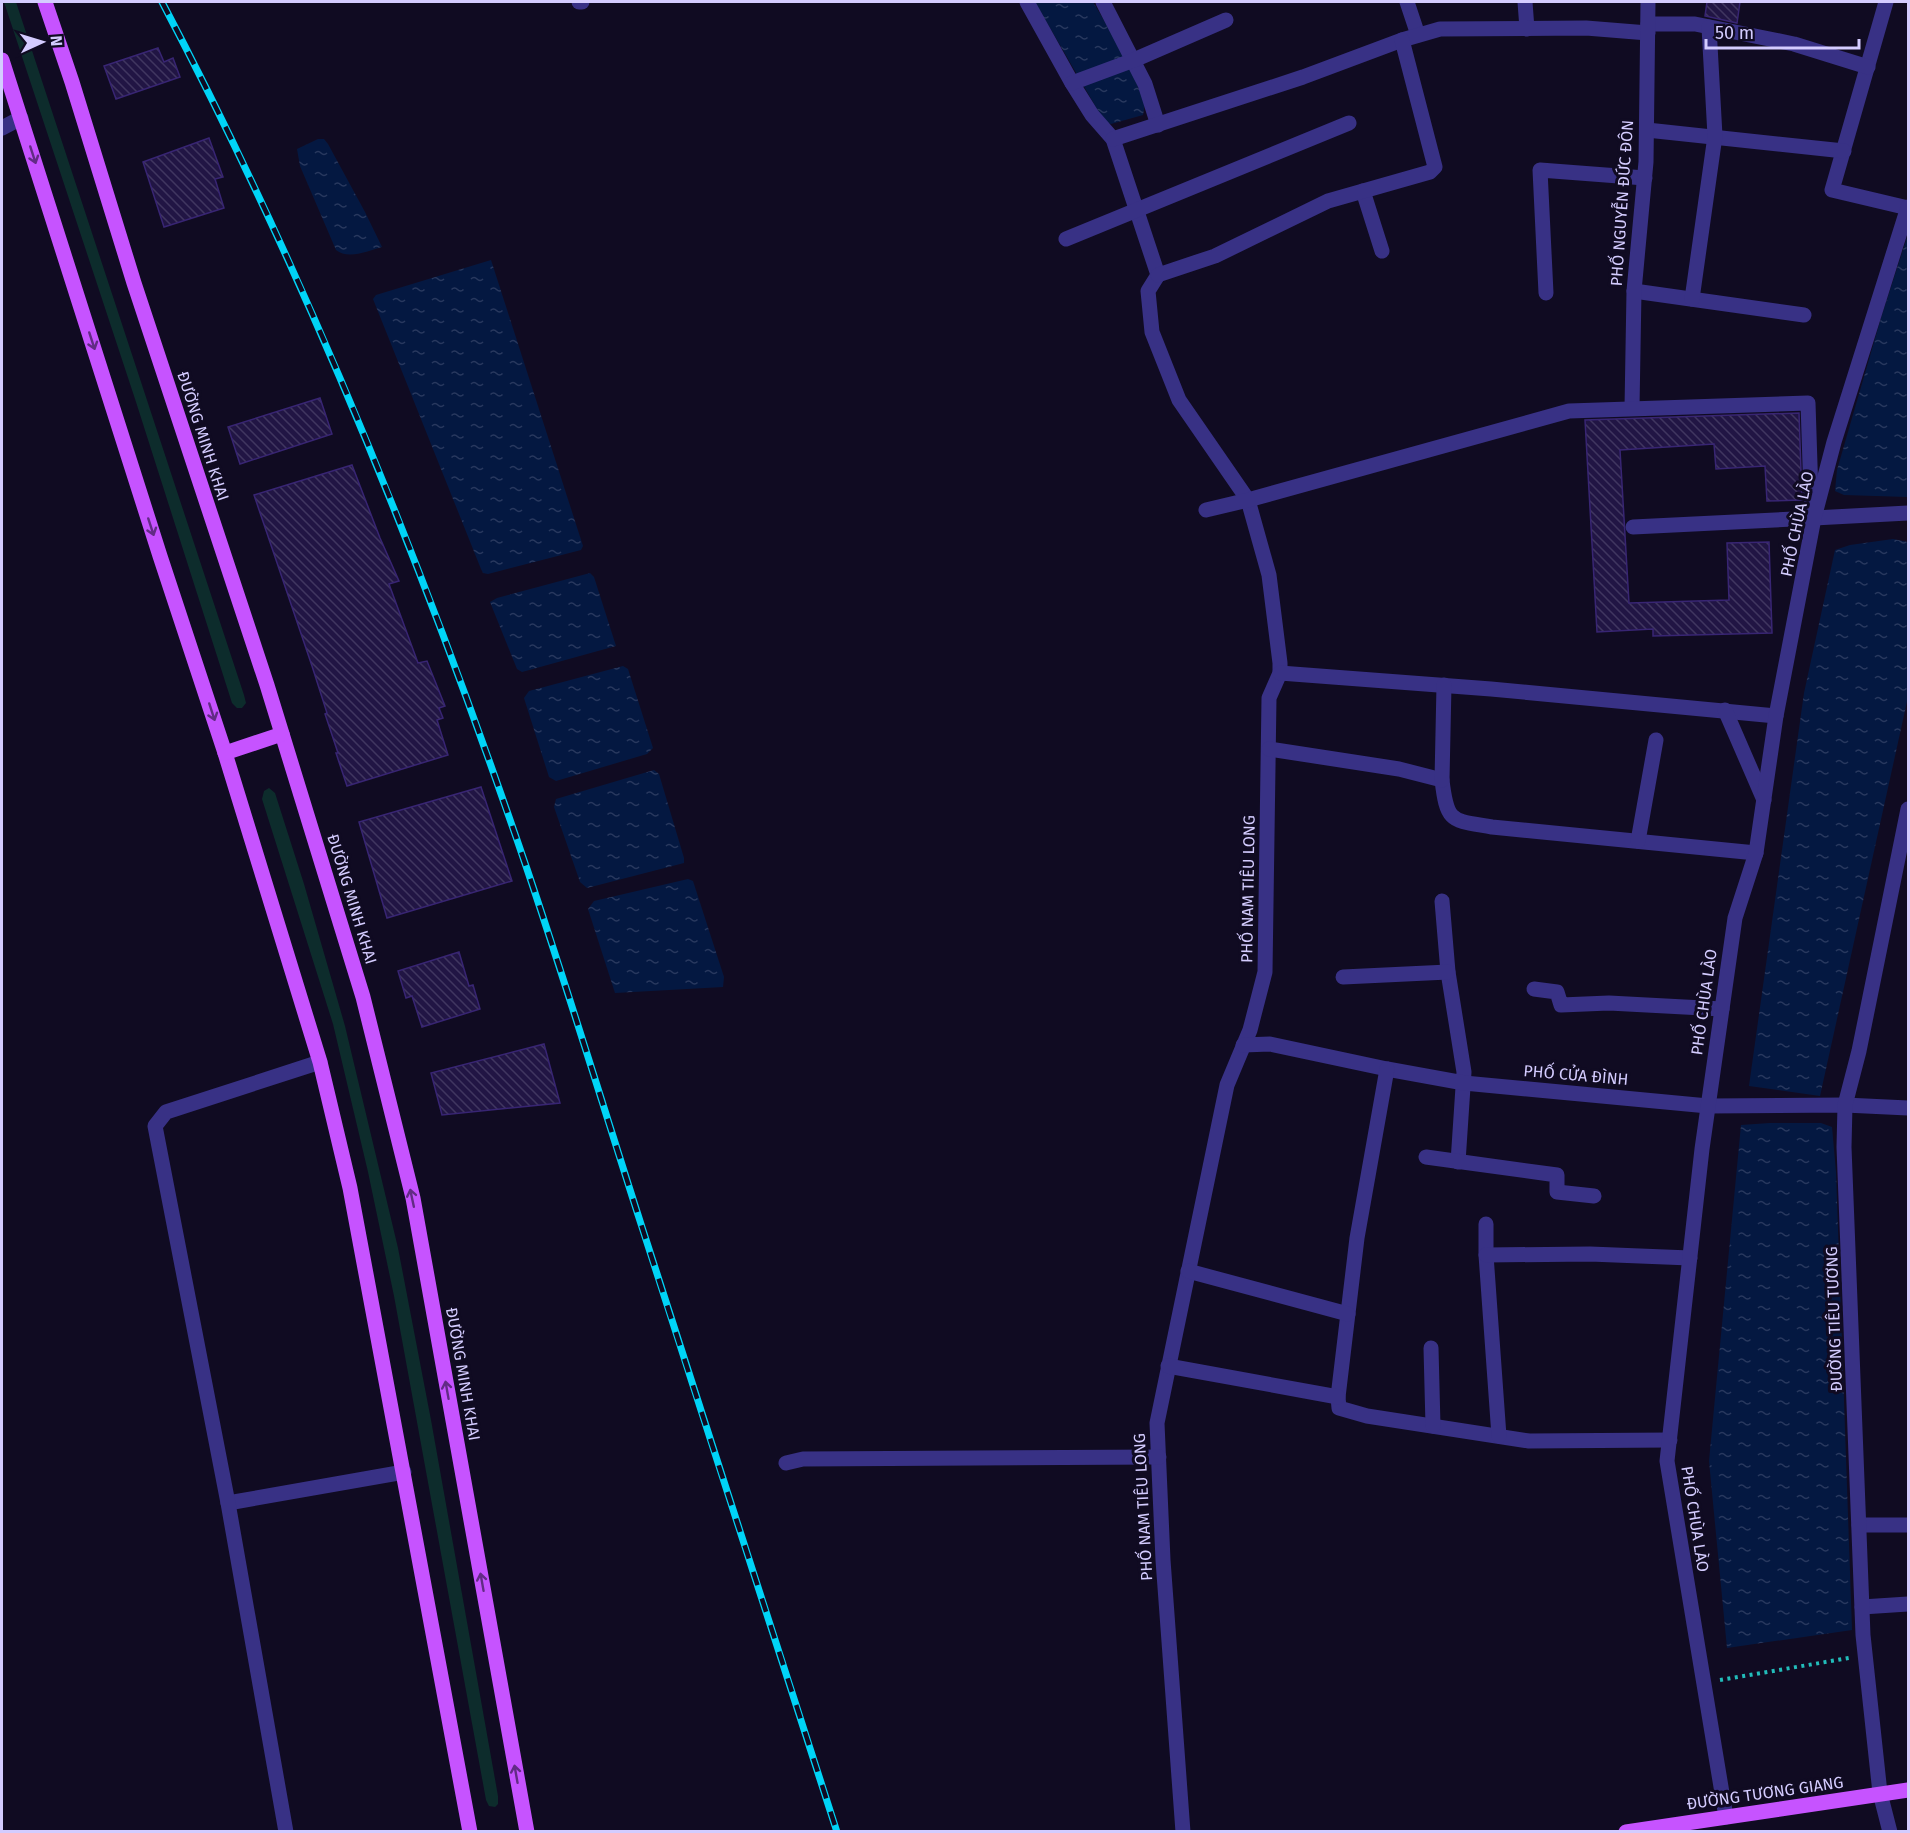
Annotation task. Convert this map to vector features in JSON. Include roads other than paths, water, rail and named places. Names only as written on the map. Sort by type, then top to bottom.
[{"type":"main road","name":"ĐƯỜNG MINH KHAI","points":[[45,2],[134,284],[282,734],[363,997],[413,1198],[527,1832]]},
{"type":"main road","points":[[3,70],[21,118],[225,753],[320,1062],[350,1188],[470,1832]]},
{"type":"main road","points":[[225,753],[282,734]]},
{"type":"main road","name":"ĐƯỜNG TƯƠNG GIANG","points":[[1626,1832],[1908,1790]]},
{"type":"street","points":[[1027,2],[1076,82],[1092,115],[1113,140],[1158,275],[1215,256],[1328,201],[1430,172],[1435,167],[1402,39]]},
{"type":"street","points":[[1103,2],[1145,84],[1158,124]]},
{"type":"street","points":[[1407,2],[1418,35]]},
{"type":"street","points":[[1526,2],[1527,29]]},
{"type":"street","name":"PHỐ NGUYỄN ĐỨC ĐÔN","points":[[1632,408],[1634,291],[1645,178],[1647,130],[1648,2]]},
{"type":"street","points":[[1886,2],[1832,190],[1908,208]]},
{"type":"street","points":[[1076,82],[1134,60],[1226,20]]},
{"type":"street","points":[[1113,140],[1303,77],[1402,39],[1440,29],[1648,28],[1695,24],[1794,44],[1868,67]]},
{"type":"street","points":[[1692,299],[1715,136],[1709,27]]},
{"type":"street","points":[[2,128],[21,118]]},
{"type":"street","points":[[1066,239],[1348,123]]},
{"type":"street","points":[[1647,130],[1844,151]]},
{"type":"street","points":[[1546,293],[1540,170],[1645,178]]},
{"type":"street","points":[[1363,191],[1382,251]]},
{"type":"street","name":"PHỐ CHÙA LÀO","points":[[1726,1817],[1667,1461],[1708,1106],[1735,918],[1756,853],[1776,717],[1814,518],[1834,442],[1908,208]]},
{"type":"street","name":"PHỐ NAM TIÊU LONG","points":[[1158,275],[1148,291],[1152,332],[1179,400],[1248,500],[1269,575],[1276,621],[1280,673],[1269,698],[1265,972],[1250,1030],[1227,1085],[1157,1423],[1163,1560],[1184,1832]]},
{"type":"street","points":[[1634,291],[1804,315]]},
{"type":"street","points":[[1206,510],[1569,411],[1808,403],[1814,518]]},
{"type":"street","points":[[1633,527],[1908,513]]},
{"type":"street","points":[[1280,673],[1444,685],[1725,710],[1776,717]]},
{"type":"street","points":[[1444,685],[1442,780],[1449,813],[1456,821],[1492,827],[1756,853]]},
{"type":"street","points":[[1725,710],[1764,800]]},
{"type":"street","points":[[1638,841],[1656,740]]},
{"type":"street","points":[[1269,749],[1399,769],[1442,780]]},
{"type":"street","name":"ĐƯỜNG TIÊU TƯƠNG","points":[[1890,1832],[1880,1794],[1865,1655],[1844,1147],[1845,1105],[1859,1051],[1908,809]]},
{"type":"street","points":[[1442,901],[1448,972],[1458,1022],[1464,1083],[1458,1162]]},
{"type":"street","points":[[1343,977],[1448,972]]},
{"type":"street","points":[[1534,989],[1557,992],[1561,1005],[1609,1003],[1722,1009]]},
{"type":"street","name":"PHỐ CỬA ĐÌNH","points":[[1244,1045],[1270,1044],[1464,1083],[1708,1106],[1845,1105],[1908,1108]]},
{"type":"street","points":[[286,1832],[228,1503],[155,1126],[166,1112],[320,1062]]},
{"type":"street","points":[[1387,1069],[1357,1238],[1338,1397],[1339,1408],[1366,1416],[1545,1442],[1670,1440]]},
{"type":"street","points":[[1426,1157],[1557,1175],[1557,1192],[1594,1196]]},
{"type":"street","points":[[1486,1224],[1486,1255],[1499,1437]]},
{"type":"street","points":[[1486,1255],[1590,1254],[1690,1258]]},
{"type":"street","points":[[1188,1270],[1348,1314]]},
{"type":"street","points":[[1431,1348],[1433,1426]]},
{"type":"street","points":[[1168,1366],[1338,1397]]},
{"type":"street","points":[[786,1463],[803,1459],[1159,1457]]},
{"type":"street","points":[[228,1503],[404,1472]]},
{"type":"street","points":[[1859,1525],[1908,1525]]},
{"type":"street","points":[[1862,1607],[1908,1604]]},
{"type":"water","points":[[1035,2],[1093,2],[1126,57],[1145,104],[1143,115],[1111,124],[1104,121]]},
{"type":"water","points":[[318,139],[324,139],[328,144],[382,247],[352,254],[336,250],[300,166],[297,149]]},
{"type":"water","points":[[1908,234],[1908,497],[1844,495],[1835,491],[1837,470]]},
{"type":"water","points":[[491,260],[583,546],[581,550],[488,574],[483,573],[481,569],[373,299],[376,295]]},
{"type":"water","points":[[1893,539],[1908,542],[1908,697],[1820,1096],[1749,1086],[1804,693],[1835,550],[1850,545]]},
{"type":"water","points":[[590,573],[594,577],[616,646],[522,672],[517,669],[490,602],[497,598]]},
{"type":"water","points":[[623,666],[628,669],[653,748],[647,754],[556,781],[549,777],[524,698],[529,691]]},
{"type":"water","points":[[654,770],[659,774],[684,863],[587,888],[580,882],[554,807],[556,799]]},
{"type":"water","points":[[688,879],[693,881],[724,977],[723,987],[615,993],[588,909],[594,901]]},
{"type":"water","points":[[1821,1123],[1832,1127],[1836,1172],[1852,1630],[1727,1648],[1709,1461],[1741,1125]]},
{"type":"railway","points":[[162,2],[215,107],[315,320],[406,538],[448,648],[542,913],[837,1832]]}]
